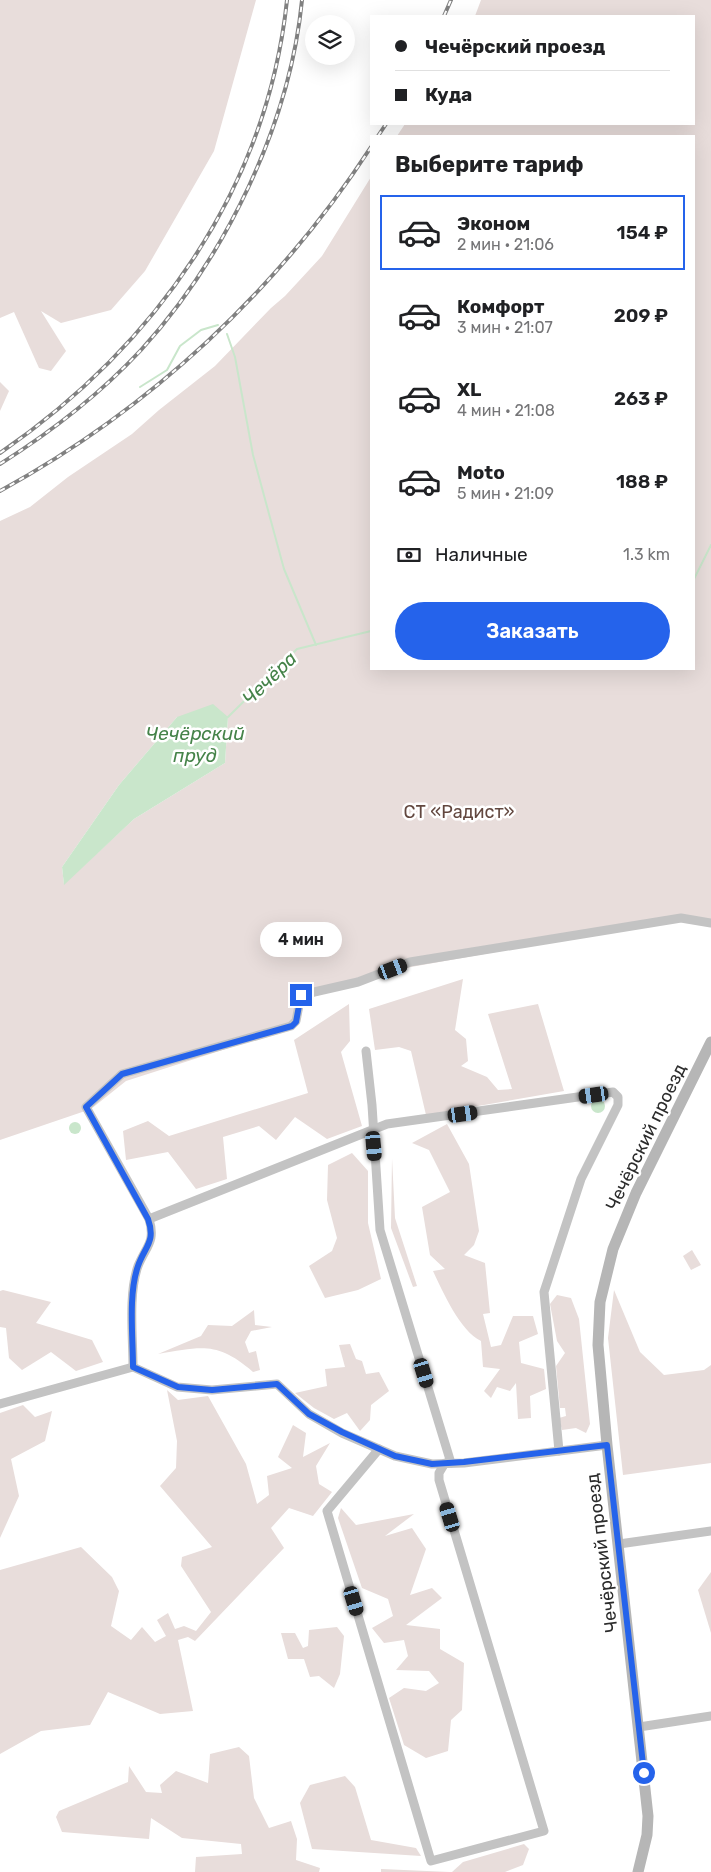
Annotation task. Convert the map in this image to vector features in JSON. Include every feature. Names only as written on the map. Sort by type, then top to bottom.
[{"type":"main road","name":"Чечёрский проезд","points":[[638,1872],[648,1835],[648,1816],[607,1445],[598,1345],[600,1302],[609,1263],[636,1193],[707,1060],[711,1042]]},
{"type":"street","points":[[133,1367],[134,1291],[138,1266],[150,1244],[152,1228],[86,1107],[122,1074],[292,1026],[296,1022],[301,995],[358,982],[410,962],[681,918],[711,923]]},
{"type":"street","points":[[366,1051],[380,1230],[448,1463]]},
{"type":"street","points":[[148,1219],[387,1124],[613,1092],[618,1097],[618,1105],[581,1179],[544,1292],[560,1451]]},
{"type":"street","points":[[0,1404],[133,1367],[178,1387],[212,1390],[277,1384],[309,1414],[395,1456],[432,1464],[607,1445]]},
{"type":"street","points":[[379,1449],[327,1511],[431,1861],[544,1831],[439,1480],[439,1473],[448,1463]]},
{"type":"street","points":[[619,1544],[711,1531]]},
{"type":"street","points":[[639,1726],[711,1716]]},
{"type":"green space","points":[[0,0],[256,0],[214,151],[145,271],[111,310],[61,323],[41,311],[66,351],[51,371],[39,368],[14,312],[0,318]]},
{"type":"green space","name":"СТ «Радист»","points":[[481,0],[711,0],[711,926],[681,919],[411,967],[306,999],[297,1026],[126,1081],[91,1109],[0,1140],[0,521],[30,507],[68,477],[132,434],[215,366],[322,256],[370,179],[370,670],[695,670],[695,135],[398,135],[404,125],[695,125],[695,15],[475,15]],"holes":[[[177,717],[228,717],[225,763],[134,819],[64,884],[62,867],[119,785]]]},
{"type":"green space","points":[[0,382],[9,391],[0,411]]},
{"type":"green space","points":[[463,979],[455,1030],[466,1039],[468,1061],[461,1066],[487,1077],[498,1090],[512,1089],[488,1014],[538,1004],[564,1091],[426,1115],[411,1051],[399,1047],[375,1050],[369,1009]]},
{"type":"green space","points":[[349,1004],[350,1041],[341,1052],[362,1126],[327,1139],[295,1117],[276,1140],[259,1126],[223,1137],[227,1179],[196,1189],[168,1152],[126,1160],[123,1131],[148,1121],[169,1136],[308,1093],[294,1040]]},
{"type":"green space","points":[[447,1124],[469,1164],[479,1231],[474,1245],[464,1255],[485,1263],[490,1313],[483,1314],[491,1347],[501,1345],[513,1316],[533,1316],[538,1334],[519,1342],[521,1363],[544,1369],[546,1389],[530,1396],[531,1418],[518,1419],[516,1383],[510,1391],[497,1387],[491,1398],[484,1391],[500,1369],[483,1367],[481,1341],[473,1336],[459,1320],[433,1271],[445,1269],[430,1255],[422,1207],[450,1192],[429,1150],[412,1143]]},
{"type":"green space","points":[[352,1153],[368,1171],[368,1223],[381,1279],[358,1290],[325,1298],[309,1266],[332,1251],[337,1238],[327,1200],[328,1165]]},
{"type":"green space","points":[[392,1158],[395,1218],[417,1286],[413,1287],[391,1228]]},
{"type":"green space","points":[[692,1250],[701,1265],[691,1270],[683,1256]]},
{"type":"green space","points":[[3,1290],[51,1302],[36,1323],[92,1340],[103,1362],[76,1371],[51,1352],[22,1370],[9,1358],[6,1328],[0,1327],[0,1291]]},
{"type":"green space","points":[[614,1290],[640,1352],[664,1375],[704,1370],[711,1365],[711,1463],[623,1475],[608,1338]]},
{"type":"green space","points":[[557,1295],[571,1298],[579,1319],[590,1424],[586,1433],[576,1428],[562,1430],[559,1418],[566,1416],[565,1408],[560,1408],[556,1366],[565,1353],[557,1341],[550,1304]]},
{"type":"green space","points":[[254,1310],[255,1325],[272,1327],[251,1331],[245,1342],[249,1353],[256,1351],[260,1370],[253,1372],[229,1355],[208,1349],[198,1348],[158,1354],[201,1336],[208,1325],[232,1326]]},
{"type":"green space","points":[[350,1344],[356,1359],[362,1361],[366,1374],[379,1372],[389,1391],[371,1405],[370,1420],[360,1431],[347,1413],[334,1419],[314,1408],[295,1393],[327,1386],[325,1369],[345,1367],[339,1345]]},
{"type":"green space","points":[[167,1390],[178,1400],[208,1396],[246,1464],[257,1504],[269,1495],[267,1476],[292,1468],[278,1457],[293,1425],[306,1433],[303,1457],[330,1443],[316,1466],[319,1484],[332,1492],[313,1516],[289,1508],[271,1528],[284,1548],[195,1641],[188,1637],[178,1640],[193,1711],[160,1714],[108,1692],[90,1725],[41,1731],[0,1754],[0,1570],[81,1547],[112,1577],[119,1591],[111,1626],[131,1640],[142,1627],[155,1642],[166,1636],[157,1620],[168,1613],[175,1629],[184,1626],[196,1631],[211,1612],[181,1566],[182,1557],[212,1547],[160,1486],[176,1468],[177,1441]]},
{"type":"green space","points":[[23,1405],[35,1417],[52,1411],[45,1441],[11,1459],[19,1496],[0,1538],[0,1413]]},
{"type":"green space","points":[[341,1508],[356,1525],[414,1514],[385,1536],[412,1528],[426,1549],[410,1595],[432,1588],[442,1598],[406,1625],[440,1629],[440,1649],[464,1663],[462,1710],[451,1720],[448,1751],[426,1758],[404,1745],[389,1698],[404,1688],[426,1691],[439,1683],[429,1671],[396,1670],[408,1656],[404,1640],[384,1643],[372,1628],[393,1616],[388,1599],[362,1588],[338,1518]]},
{"type":"green space","points":[[711,1572],[711,1633],[698,1590]]},
{"type":"green space","points":[[337,1627],[344,1636],[340,1674],[334,1688],[319,1676],[310,1677],[304,1659],[288,1659],[281,1633],[295,1633],[303,1648],[308,1646],[309,1630]]},
{"type":"green space","points":[[239,1747],[249,1756],[254,1798],[269,1828],[291,1821],[297,1839],[296,1860],[320,1868],[319,1872],[195,1872],[196,1857],[242,1854],[241,1844],[182,1838],[151,1818],[149,1839],[62,1832],[56,1817],[59,1811],[128,1782],[129,1766],[146,1792],[162,1793],[160,1785],[176,1771],[208,1783],[210,1754]]},
{"type":"green space","points":[[345,1776],[355,1787],[371,1840],[416,1848],[421,1856],[312,1849],[300,1803],[310,1785]]},
{"type":"green space","points":[[524,1844],[529,1849],[523,1865],[505,1872],[452,1872],[463,1862]]},
{"type":"green space","points":[[381,1869],[450,1872],[381,1872]]},
{"type":"water","name":"Чечёрский пруд","points":[[213,704],[228,717],[225,763],[134,819],[64,885],[62,867],[119,785],[177,717]]},
{"type":"water","points":[[598,1099],[603,1101],[605,1106],[603,1111],[598,1113],[593,1111],[591,1106],[593,1101]]},
{"type":"water","points":[[73,1122],[77,1122],[81,1128],[77,1134],[73,1134],[69,1130],[69,1126]]},
{"type":"waterway","points":[[140,387],[167,370],[180,346],[201,330],[218,325]]},
{"type":"waterway","points":[[227,334],[235,357],[253,455],[284,569],[316,645]]},
{"type":"waterway","name":"Чечёра","points":[[695,577],[711,545]]},
{"type":"waterway","name":"Чечёра","points":[[228,717],[297,649],[370,631]]},
{"type":"railway","points":[[0,453],[56,411],[107,364],[153,313],[194,258],[228,199],[255,136],[275,70],[287,0]]},
{"type":"railway","points":[[0,464],[38,439],[109,382],[141,350],[172,314],[200,274],[226,232],[268,141],[284,94],[295,47],[302,0]]},
{"type":"railway","points":[[444,15],[451,0]]},
{"type":"railway","points":[[379,135],[385,125]]},
{"type":"railway","points":[[0,491],[55,459],[108,423],[159,384],[207,342],[295,250],[335,199],[370,148]]},
{"type":"route","points":[[301,995],[296,1022],[292,1026],[122,1074],[86,1107],[152,1228],[150,1244],[138,1266],[134,1291],[133,1367],[155,1375],[178,1387],[212,1390],[277,1384],[309,1414],[342,1432],[395,1456],[432,1464],[607,1445],[644,1773]]}]
